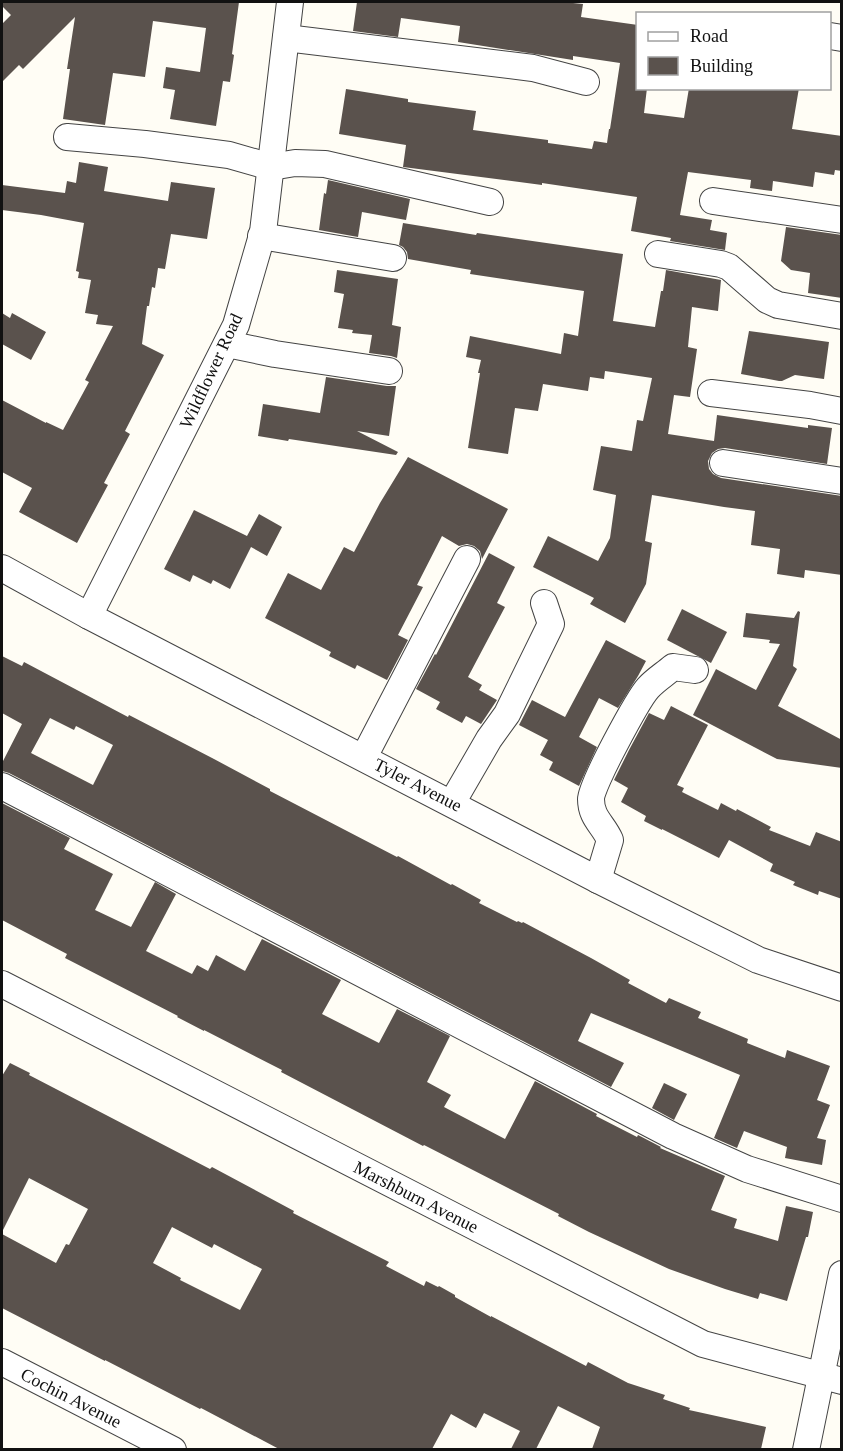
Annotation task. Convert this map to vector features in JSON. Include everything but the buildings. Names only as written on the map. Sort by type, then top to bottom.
[{"type":"street","name":"Wildflower Road","points":[[89,616],[236,325],[261,237],[290,2]]},
{"type":"street","points":[[286,38],[533,68],[586,82]]},
{"type":"street","points":[[67,137],[228,155],[270,167],[295,163],[326,164],[490,202]]},
{"type":"street","points":[[713,201],[842,220]]},
{"type":"street","points":[[261,237],[393,258]]},
{"type":"street","points":[[658,254],[721,264],[729,267],[767,300],[778,305],[842,316]]},
{"type":"street","points":[[227,344],[275,354],[389,371]]},
{"type":"street","points":[[711,393],[842,411]]},
{"type":"street","points":[[723,463],[842,481]]},
{"type":"street","points":[[364,757],[467,559]]},
{"type":"street","name":"Tyler Avenue","points":[[2,568],[89,616],[598,880],[758,960],[842,988]]},
{"type":"street","points":[[452,803],[489,738],[507,714],[546,633],[550,624],[544,603]]},
{"type":"street","points":[[598,880],[610,840],[593,814],[590,796],[594,787],[647,689],[673,667],[695,670]]},
{"type":"street","points":[[2,786],[673,1137],[747,1168],[842,1198]]},
{"type":"street","name":"Marshburn Avenue","points":[[2,984],[703,1344],[831,1378]]},
{"type":"street","points":[[806,1449],[831,1378],[842,1274]]},
{"type":"street","name":"Cochin Avenue","points":[[2,1362],[173,1449]]}]
